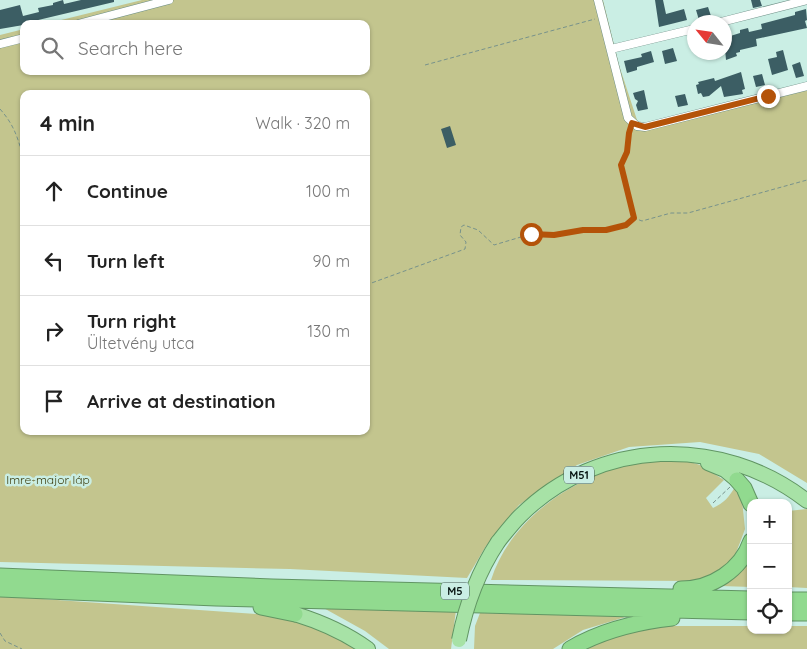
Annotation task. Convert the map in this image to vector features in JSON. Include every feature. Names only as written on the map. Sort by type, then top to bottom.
[{"type":"highway","name":"M51","points":[[459,644],[473,589],[488,557],[498,542],[531,506],[546,494],[577,476],[623,459],[651,454],[682,454]]},
{"type":"highway","points":[[682,454],[725,470],[744,488],[749,499]]},
{"type":"highway","points":[[682,454],[722,460],[754,469],[774,479],[807,501]]},
{"type":"highway","points":[[610,595],[628,590],[688,589],[712,583],[723,577],[740,562],[749,544]]},
{"type":"highway","name":"M5","points":[[0,576],[272,587],[747,599]]},
{"type":"highway","name":"M5","points":[[0,589],[168,597],[747,612]]},
{"type":"highway","points":[[168,597],[205,604],[256,607],[295,614],[312,619],[344,634],[368,649]]},
{"type":"highway","points":[[792,600],[807,600]]},
{"type":"highway","points":[[570,649],[616,628],[713,611]]},
{"type":"highway","points":[[792,613],[807,613]]},
{"type":"street","points":[[93,20],[169,0]]},
{"type":"street","points":[[598,0],[630,121],[645,127],[807,86]]},
{"type":"street","points":[[732,19],[807,0]]},
{"type":"street","points":[[611,49],[687,31]]},
{"type":"street","points":[[0,44],[20,39]]},
{"type":"path","points":[[425,65],[603,16]]},
{"type":"path","points":[[0,109],[11,122],[20,148]]},
{"type":"path","points":[[630,121],[627,152],[621,165],[634,218]]},
{"type":"path","points":[[634,218],[642,221],[671,213],[688,213],[807,180]]},
{"type":"path","points":[[370,284],[465,249],[466,242],[460,235],[461,227],[464,225],[478,230],[494,245],[531,234],[554,235],[583,230],[606,230],[626,225],[634,218]]},
{"type":"path","points":[[713,503],[737,480]]},
{"type":"path","points":[[0,633],[5,641],[22,649]]},
{"type":"green space","name":"Imre-major láp","points":[[142,0],[603,0],[619,65],[638,123],[644,124],[807,82],[807,483],[759,454],[700,442],[629,447],[577,465],[519,505],[486,546],[467,578],[290,569],[0,562],[0,35],[20,30],[20,75],[370,75],[370,20],[61,20]]},
{"type":"green space","points":[[677,458],[700,465],[724,480],[706,498],[713,508],[726,499],[735,487],[742,500],[745,529],[735,555],[726,566],[694,581],[491,580],[501,557],[531,517],[572,487],[618,467],[646,460]]},
{"type":"green space","points":[[807,509],[807,588],[792,587],[792,511]]},
{"type":"green space","points":[[747,562],[747,587],[721,586],[739,572]]},
{"type":"green space","points":[[0,596],[270,615],[312,625],[358,649],[0,649]]},
{"type":"green space","points":[[320,606],[456,610],[451,649],[389,649],[365,631]]},
{"type":"green space","points":[[480,613],[632,615],[583,630],[553,649],[474,649],[475,626]]},
{"type":"green space","points":[[640,626],[747,626],[747,634],[792,634],[792,626],[807,626],[807,649],[579,649]]},
{"type":"building","points":[[63,0],[64,4],[81,0],[114,0],[114,2],[38,20],[20,20],[20,26],[0,29],[0,10],[20,5],[23,16],[39,12],[38,8],[53,5],[53,3]]},
{"type":"building","points":[[655,0],[663,0],[666,14],[684,9],[687,20],[659,27]]},
{"type":"building","points":[[751,0],[760,0],[762,6],[753,8]]},
{"type":"building","points":[[708,7],[711,15],[698,15],[696,10]]},
{"type":"building","points":[[806,9],[807,20],[805,21],[807,28],[756,39],[757,46],[740,50],[740,52],[736,53],[737,56],[732,58],[732,36],[740,33],[740,30],[748,28],[749,32],[762,29],[761,24],[795,15],[795,12]]},
{"type":"building","points":[[673,48],[677,61],[665,64],[662,51]]},
{"type":"building","points":[[783,50],[788,70],[772,75],[768,59],[777,57],[776,52]]},
{"type":"building","points":[[651,51],[654,62],[637,67],[637,70],[627,73],[624,61],[642,57],[641,54]]},
{"type":"building","points":[[800,62],[804,76],[796,78],[792,65]]},
{"type":"building","points":[[741,72],[745,89],[742,90],[743,94],[724,97],[721,86],[709,96],[703,97],[701,93],[698,94],[696,85],[699,84],[698,82],[714,78],[715,81]]},
{"type":"building","points":[[762,74],[765,85],[756,87],[753,76]]},
{"type":"building","points":[[644,90],[648,109],[638,111],[636,105],[638,101],[633,93]]},
{"type":"building","points":[[685,94],[688,105],[678,107],[675,96]]},
{"type":"building","points":[[450,126],[456,145],[447,148],[441,129]]},
{"type":"route","points":[[531,234],[554,235],[583,230],[606,230],[626,225],[634,218],[621,165],[627,152],[632,123],[645,127],[768,96]]}]
